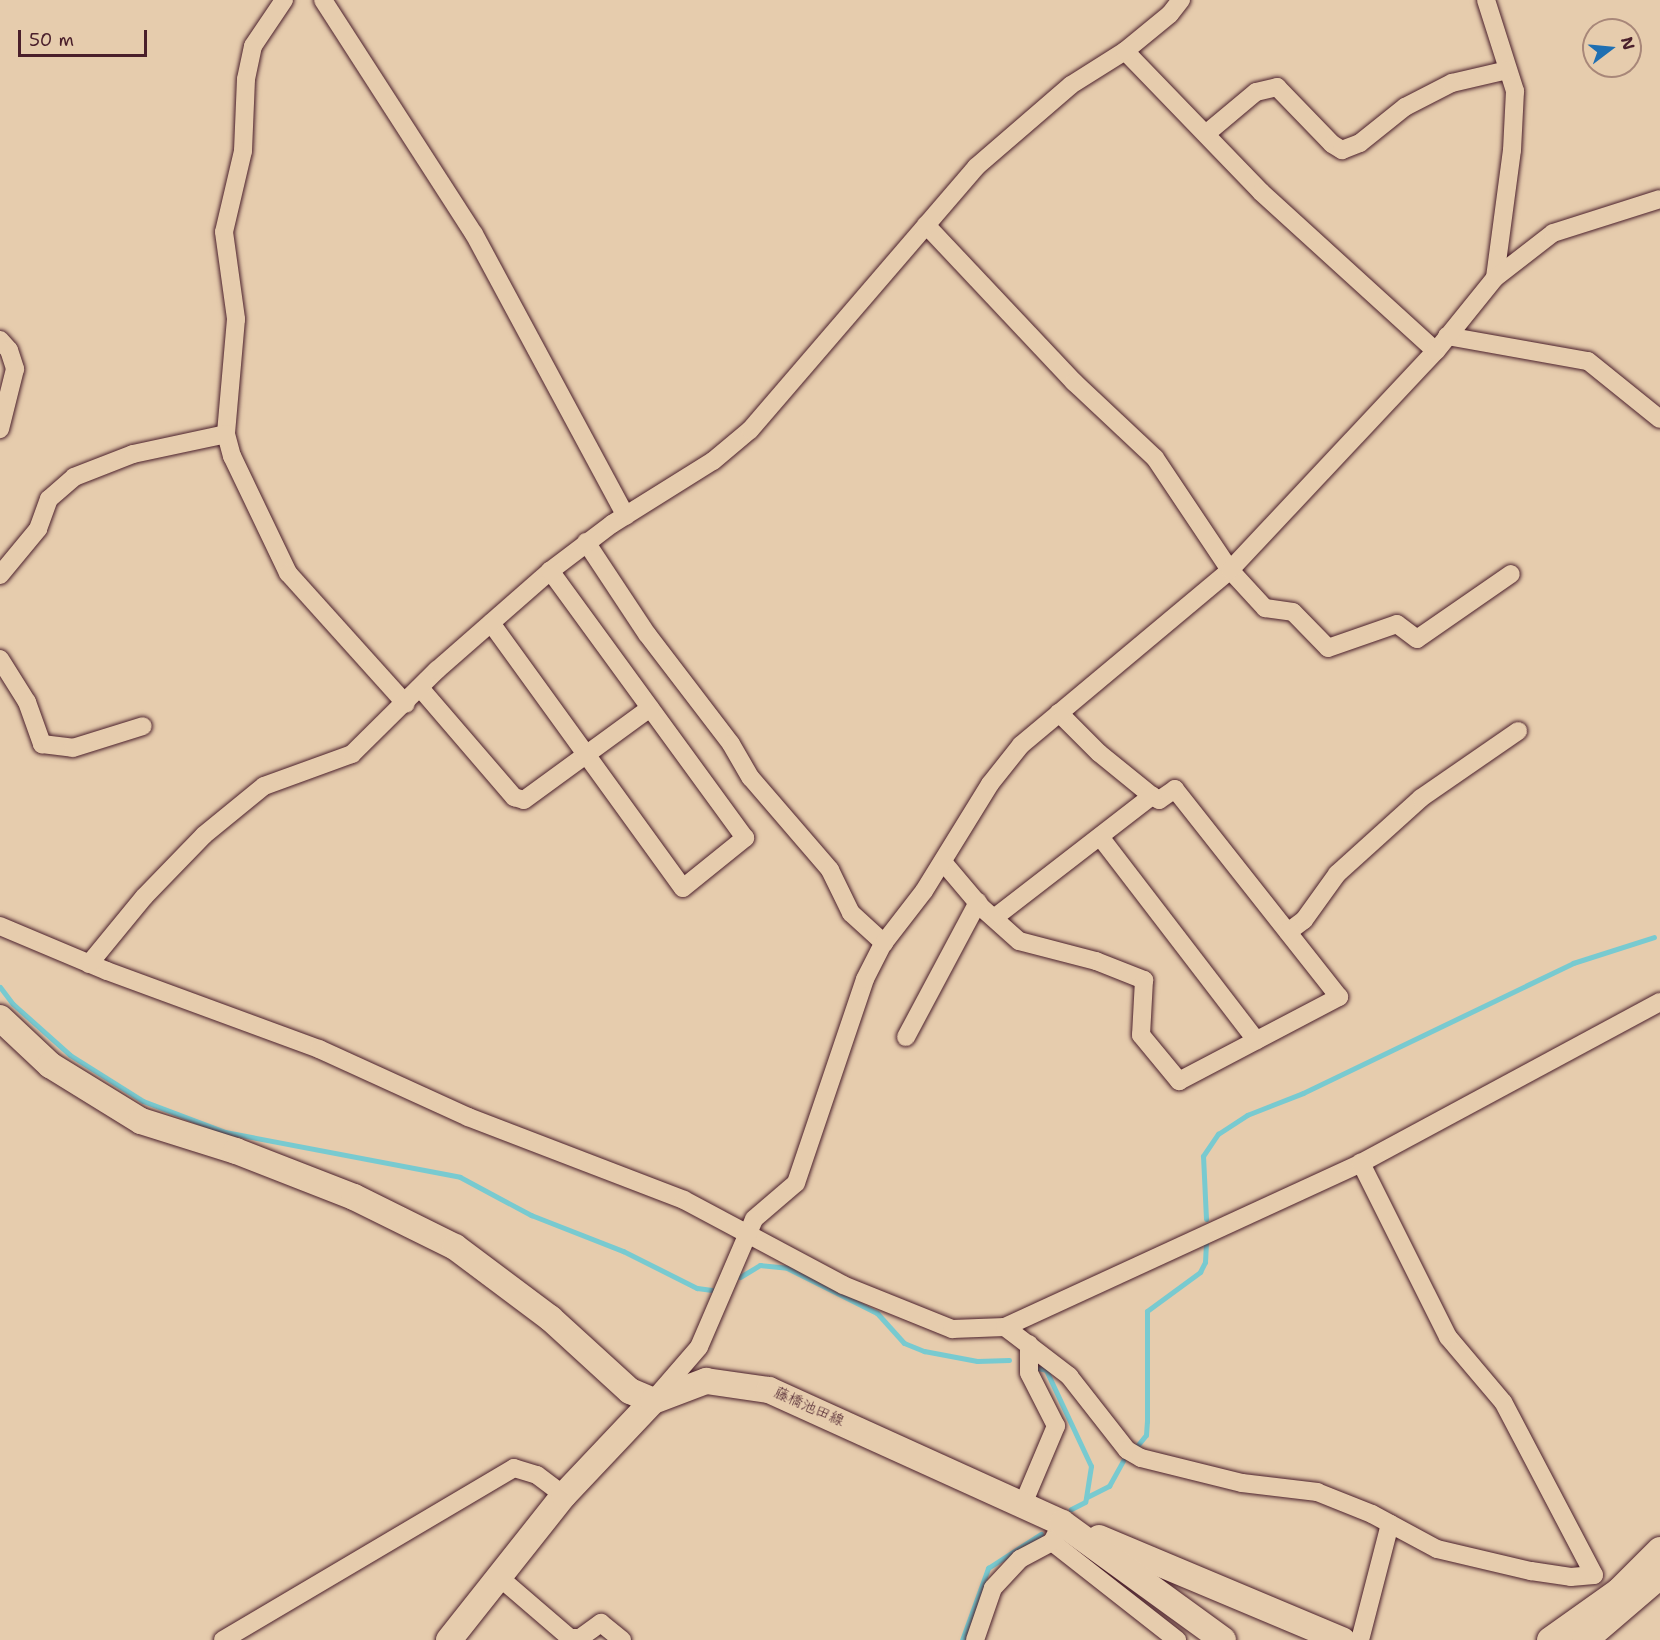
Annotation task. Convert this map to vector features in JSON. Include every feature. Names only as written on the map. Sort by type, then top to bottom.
[{"type":"street","points":[[284,0],[253,46],[246,79],[243,151],[224,232],[236,319],[226,434],[251,499],[288,573],[406,704]]},
{"type":"street","points":[[323,0],[474,234],[626,516]]},
{"type":"street","points":[[89,964],[144,897],[204,835],[264,786],[352,754],[491,623],[550,571],[586,542],[713,461],[750,430],[985,159],[1071,85],[1125,51],[1170,15],[1181,0]]},
{"type":"street","points":[[1486,0],[1515,91],[1512,150],[1495,278]]},
{"type":"street","points":[[1125,51],[1262,192],[1436,351]]},
{"type":"street","points":[[1206,133],[1256,92],[1277,87],[1332,144],[1342,150],[1360,142],[1405,107],[1452,83],[1508,70]]},
{"type":"street","points":[[0,1018],[50,1065],[141,1121],[236,1151],[354,1197],[455,1247],[550,1318],[630,1391],[652,1401],[699,1347],[754,1219],[796,1183],[865,979],[884,943],[943,862],[997,777],[1021,745],[1230,570],[1436,351],[1495,278],[1553,233],[1660,199]]},
{"type":"street","points":[[926,225],[1074,382],[1155,458],[1230,570],[1265,608],[1293,612],[1328,648],[1397,624],[1418,639],[1510,574]]},
{"type":"street","points":[[1447,336],[1588,362],[1660,419]]},
{"type":"street","points":[[0,340],[9,350],[15,369],[0,429]]},
{"type":"street","points":[[2,569],[38,529],[50,499],[74,477],[133,454],[226,434]]},
{"type":"street","points":[[586,542],[647,634],[731,744],[750,778],[830,870],[851,913],[884,943]]},
{"type":"street","points":[[491,623],[683,888],[745,838],[550,571]]},
{"type":"street","points":[[0,659],[27,702],[42,744],[73,748],[143,726]]},
{"type":"street","points":[[421,689],[514,797],[524,800],[650,708]]},
{"type":"street","points":[[943,862],[978,903],[1019,941],[1096,962],[1144,980],[1141,1035],[1179,1081],[1339,997],[1174,789],[1159,800],[1152,796],[1099,753],[1059,714]]},
{"type":"street","points":[[1288,932],[1304,920],[1337,874],[1421,798],[1518,731]]},
{"type":"street","points":[[994,918],[1101,838],[1152,796]]},
{"type":"street","points":[[1101,838],[1257,1040]]},
{"type":"street","points":[[906,1037],[978,903]]},
{"type":"street","points":[[0,926],[89,964],[319,1049],[468,1117],[684,1200],[746,1236],[915,1316],[952,1329],[1005,1327],[1361,1163],[1660,1002]]},
{"type":"street","points":[[1361,1163],[1448,1337],[1503,1402],[1594,1575],[1611,1597]]},
{"type":"street","points":[[1005,1327],[1069,1377],[1126,1449],[1142,1458],[1242,1483],[1317,1492],[1389,1524],[1437,1549],[1571,1577],[1594,1575]]},
{"type":"street","points":[[1023,1504],[1056,1426],[1029,1372],[1029,1344]]},
{"type":"street","name":"藤橋池田線","points":[[449,1640],[564,1495],[652,1401],[706,1382],[769,1390],[1023,1504],[1057,1532],[1223,1640]]},
{"type":"street","points":[[224,1640],[514,1468],[537,1475],[564,1495]]},
{"type":"street","points":[[1360,1640],[1389,1524]]},
{"type":"street","points":[[975,1640],[993,1588],[1020,1559],[1057,1532]]},
{"type":"street","points":[[1057,1532],[1177,1640]]},
{"type":"street","points":[[1057,1532],[1342,1640]]},
{"type":"street","points":[[1550,1640],[1611,1597],[1660,1550]]},
{"type":"street","points":[[1585,1640],[1660,1576]]},
{"type":"street","points":[[499,1577],[570,1638],[580,1638],[601,1623],[622,1640]]},
{"type":"waterway","points":[[1206,1219],[1203,1156],[1218,1134],[1247,1115],[1303,1093],[1573,963],[1654,937]]},
{"type":"waterway","points":[[0,987],[13,1004],[70,1055],[143,1101],[225,1132],[460,1177],[531,1215],[623,1251],[697,1288],[712,1290]]},
{"type":"waterway","points":[[1137,1446],[1146,1435],[1147,1311],[1200,1272],[1205,1262],[1206,1240]]},
{"type":"waterway","points":[[740,1277],[760,1265],[787,1268],[877,1313],[904,1343],[924,1351],[977,1361],[1009,1360]]},
{"type":"waterway","points":[[1038,1368],[1046,1370],[1091,1466],[1085,1502],[1071,1509]]},
{"type":"waterway","points":[[1087,1497],[1109,1486],[1123,1461]]},
{"type":"waterway","points":[[962,1640],[988,1568],[1041,1534]]}]
